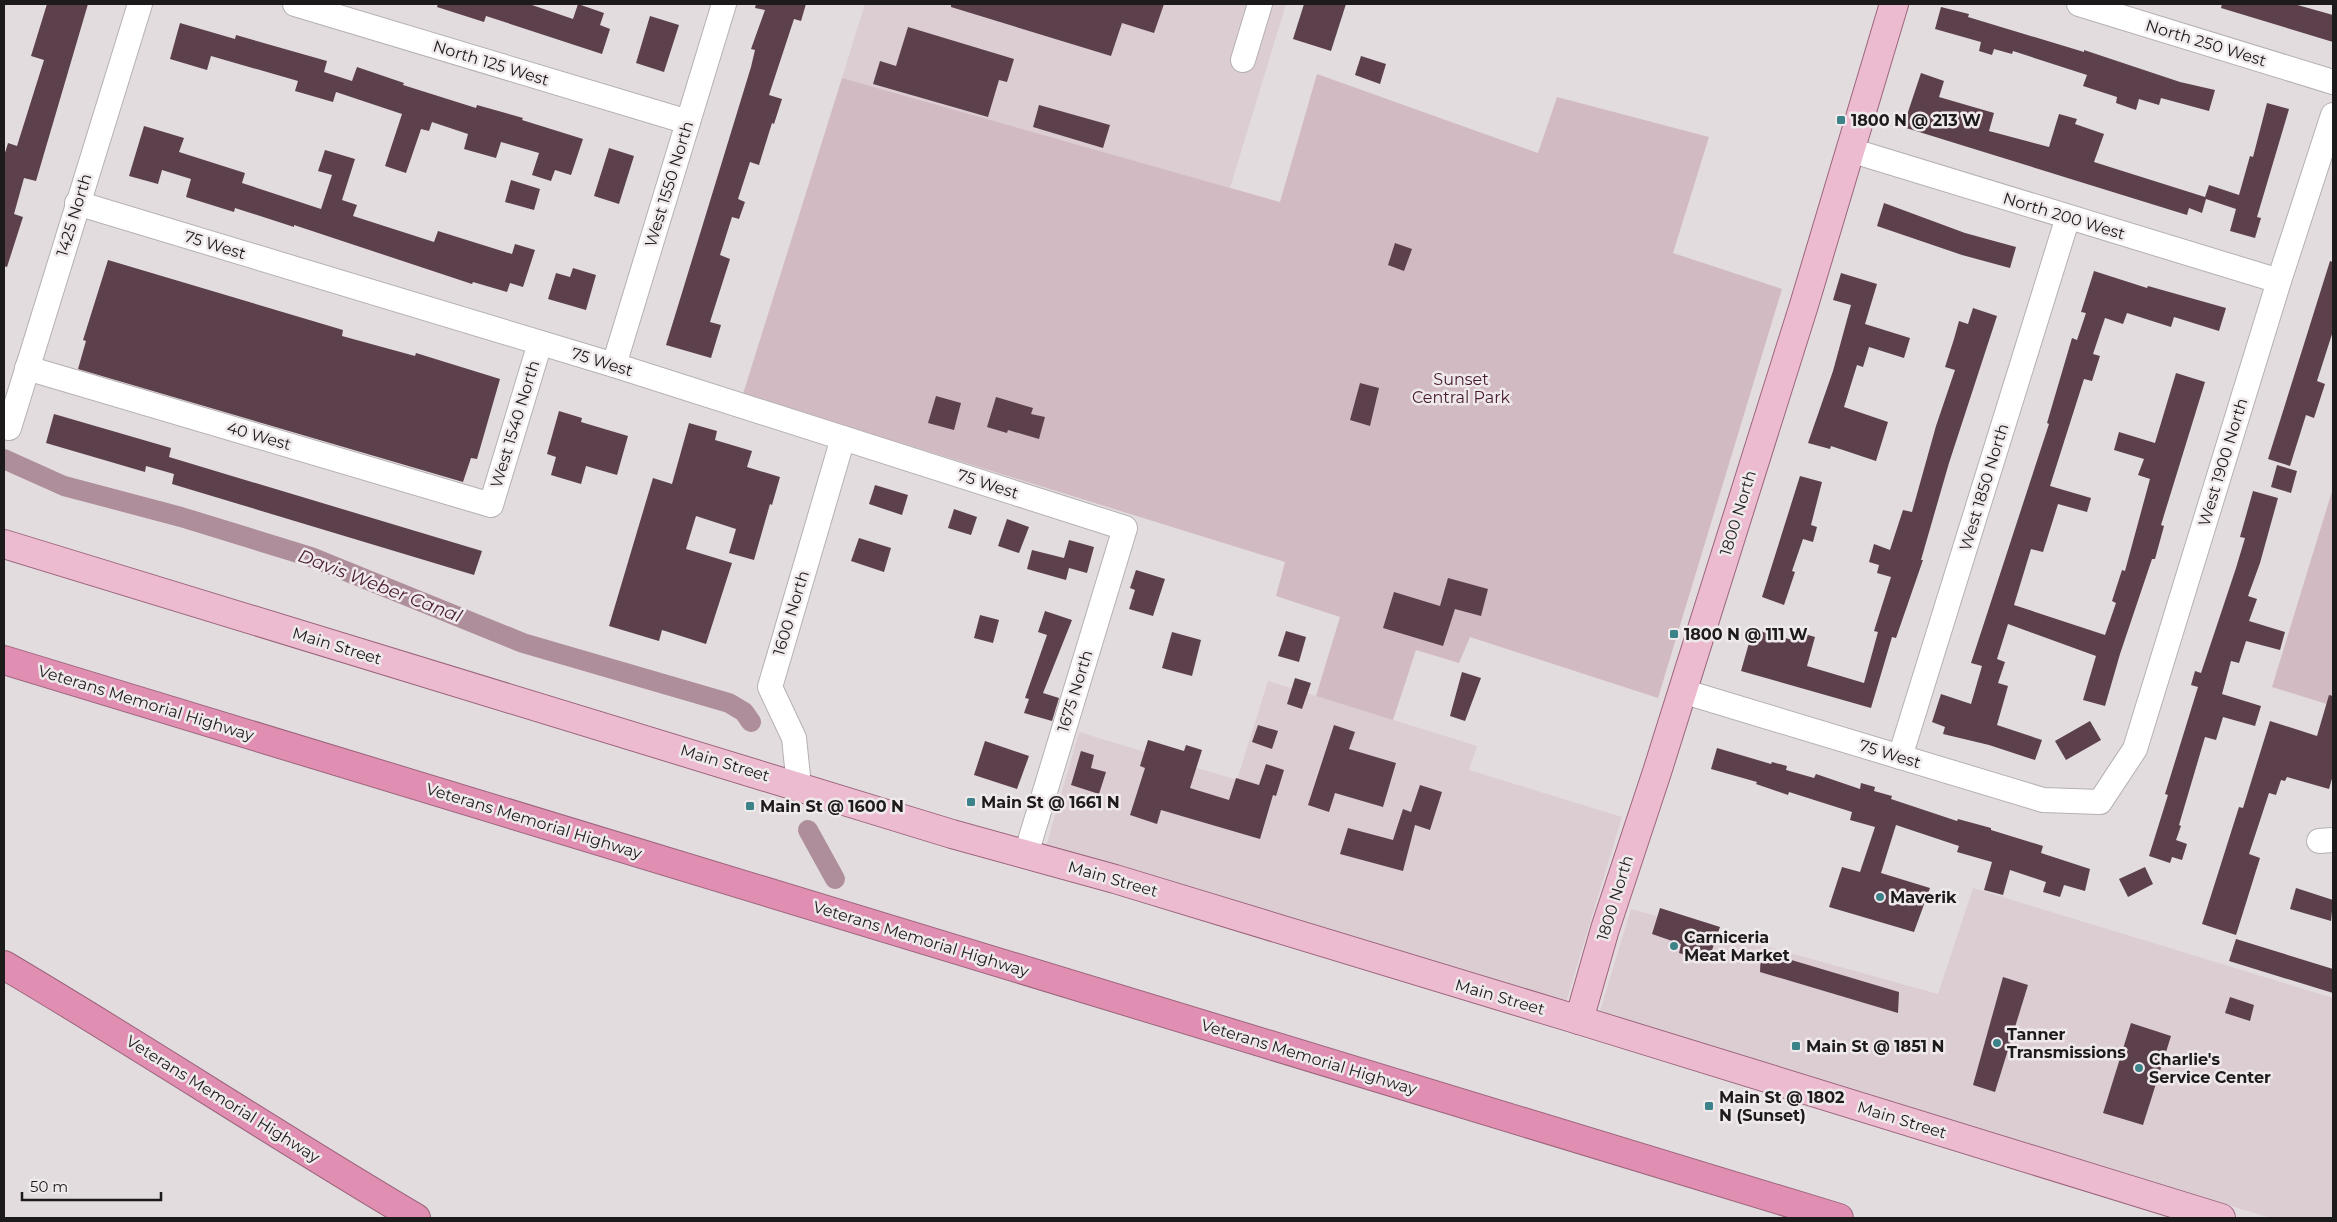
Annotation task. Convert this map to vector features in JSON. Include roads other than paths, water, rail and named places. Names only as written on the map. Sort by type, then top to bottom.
[{"type":"highway","name":"Veterans Memorial Highway","points":[[4,660],[1839,1218]]},
{"type":"highway","name":"Veterans Memorial Highway","points":[[4,965],[96,1019],[344,1176],[416,1218]]},
{"type":"main road","name":"1800 North","points":[[1578,1020],[1610,911],[1804,305],[1894,4]]},
{"type":"main road","name":"Main Street","points":[[4,544],[952,834],[1026,854],[1578,1020],[2221,1218]]},
{"type":"street","name":"1425 North","points":[[9,428],[140,4]]},
{"type":"street","name":"North 125 West","points":[[295,4],[688,122]]},
{"type":"street","name":"West 1550 North","points":[[614,364],[724,4]]},
{"type":"street","points":[[1243,60],[1260,4]]},
{"type":"street","name":"North 250 West","points":[[2080,4],[2333,82]]},
{"type":"street","name":"West 1900 North","points":[[2100,802],[2135,749],[2279,282],[2333,115]]},
{"type":"street","name":"North 200 West","points":[[1850,150],[2279,282]]},
{"type":"street","name":"75 West","points":[[78,203],[614,364],[1125,528]]},
{"type":"street","name":"West 1850 North","points":[[1900,757],[2068,217]]},
{"type":"street","name":"West 1540 North","points":[[491,505],[540,343]]},
{"type":"street","name":"40 West","points":[[27,368],[491,505]]},
{"type":"street","name":"1600 North","points":[[800,786],[794,738],[770,687],[843,438]]},
{"type":"street","name":"1675 North","points":[[1026,854],[1125,528]]},
{"type":"street","name":"75 West","points":[[1682,691],[2042,800],[2100,802]]},
{"type":"waterway","name":"Davis Weber Canal","points":[[4,459],[64,486],[181,517],[311,557],[523,643],[729,703],[744,712],[751,722]]},
{"type":"waterway","points":[[808,830],[835,879]]},
{"type":"place","name":"1800 N @ 213 W","points":[[1841,120]]},
{"type":"place","name":"1800 N @ 111 W","points":[[1674,634]]},
{"type":"place","name":"Main St @ 1661 N","points":[[971,802]]},
{"type":"place","name":"Main St @ 1600 N","points":[[750,806]]},
{"type":"place","name":"Maverik","points":[[1880,897]]},
{"type":"place","name":"Carniceria Meat Market","points":[[1674,946]]},
{"type":"place","name":"Tanner Transmissions","points":[[1997,1043]]},
{"type":"place","name":"Main St @ 1851 N","points":[[1796,1046]]},
{"type":"place","name":"Charlie's Service Center","points":[[2139,1068]]},
{"type":"place","name":"Main St @ 1802 N (Sunset)","points":[[1709,1106]]},
{"type":"park label","name":"Sunset Central Park","points":[[1461,388]]}]
